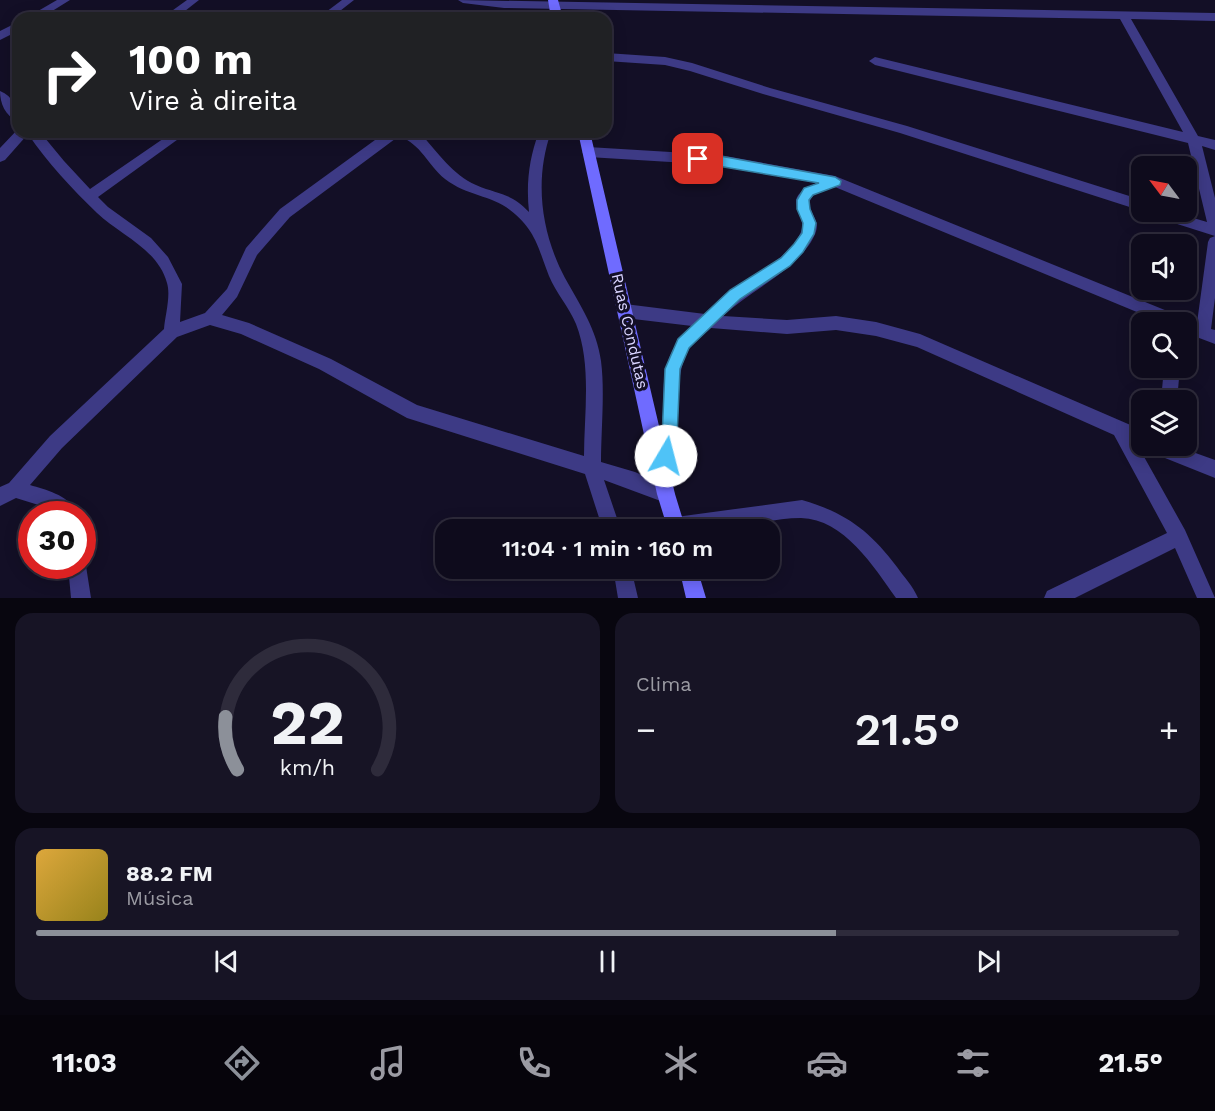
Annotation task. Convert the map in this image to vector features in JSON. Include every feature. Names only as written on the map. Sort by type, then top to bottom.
[{"type":"street","points":[[43,12],[65,0]]},
{"type":"street","points":[[177,12],[194,0]]},
{"type":"street","points":[[333,12],[350,0]]},
{"type":"street","points":[[463,0],[504,5],[610,3],[1215,17]]},
{"type":"street","points":[[1124,16],[1194,141],[1215,225]]},
{"type":"street","points":[[612,57],[665,61],[692,67],[767,91],[903,129],[1131,203]]},
{"type":"street","points":[[875,61],[1215,145]]},
{"type":"street","points":[[0,95],[12,109]]},
{"type":"street","points":[[0,157],[17,138]]},
{"type":"street","points":[[38,138],[89,197],[124,228],[146,242],[163,261],[175,284],[172,332]]},
{"type":"street","points":[[89,197],[173,138]]},
{"type":"street","points":[[8,493],[56,442],[172,332],[210,318],[232,293],[251,252],[285,213],[387,138]]},
{"type":"street","points":[[417,138],[434,154],[448,174],[471,189],[502,198],[516,207],[538,230]]},
{"type":"street","points":[[542,138],[537,150],[534,177],[534,206],[538,230],[557,277],[583,323],[593,361],[592,469],[608,519]]},
{"type":"street","name":"Ruas Condutas","points":[[585,138],[666,494],[674,519]]},
{"type":"street","points":[[588,152],[720,160],[835,181],[1152,312]]},
{"type":"street","points":[[662,473],[670,438],[672,369],[683,344],[735,295],[785,262],[799,248],[808,234],[810,223],[803,200],[808,192],[835,181]]},
{"type":"street","points":[[1189,222],[1215,230]]},
{"type":"street","points":[[1209,334],[1215,242]]},
{"type":"street","points":[[625,311],[753,326],[787,327],[836,323],[876,329],[920,341],[1131,435]]},
{"type":"street","points":[[210,318],[244,328],[325,364],[413,412],[635,481],[666,494]]},
{"type":"street","points":[[1121,431],[1179,536],[1207,598]]},
{"type":"street","points":[[1184,456],[1215,469]]},
{"type":"street","points":[[8,493],[51,501]]},
{"type":"street","points":[[736,519],[802,509],[822,514],[844,524],[864,540],[908,598]]},
{"type":"street","points":[[1054,598],[1143,556],[1179,536]]},
{"type":"street","points":[[79,579],[81,598]]},
{"type":"street","points":[[624,579],[628,598]]},
{"type":"street","points":[[691,579],[696,598]]},
{"type":"route","points":[[666,456],[670,438],[669,406],[672,369],[683,344],[735,295],[785,262],[799,248],[808,234],[810,223],[803,200],[808,192],[835,181],[720,160],[698,159]]}]
